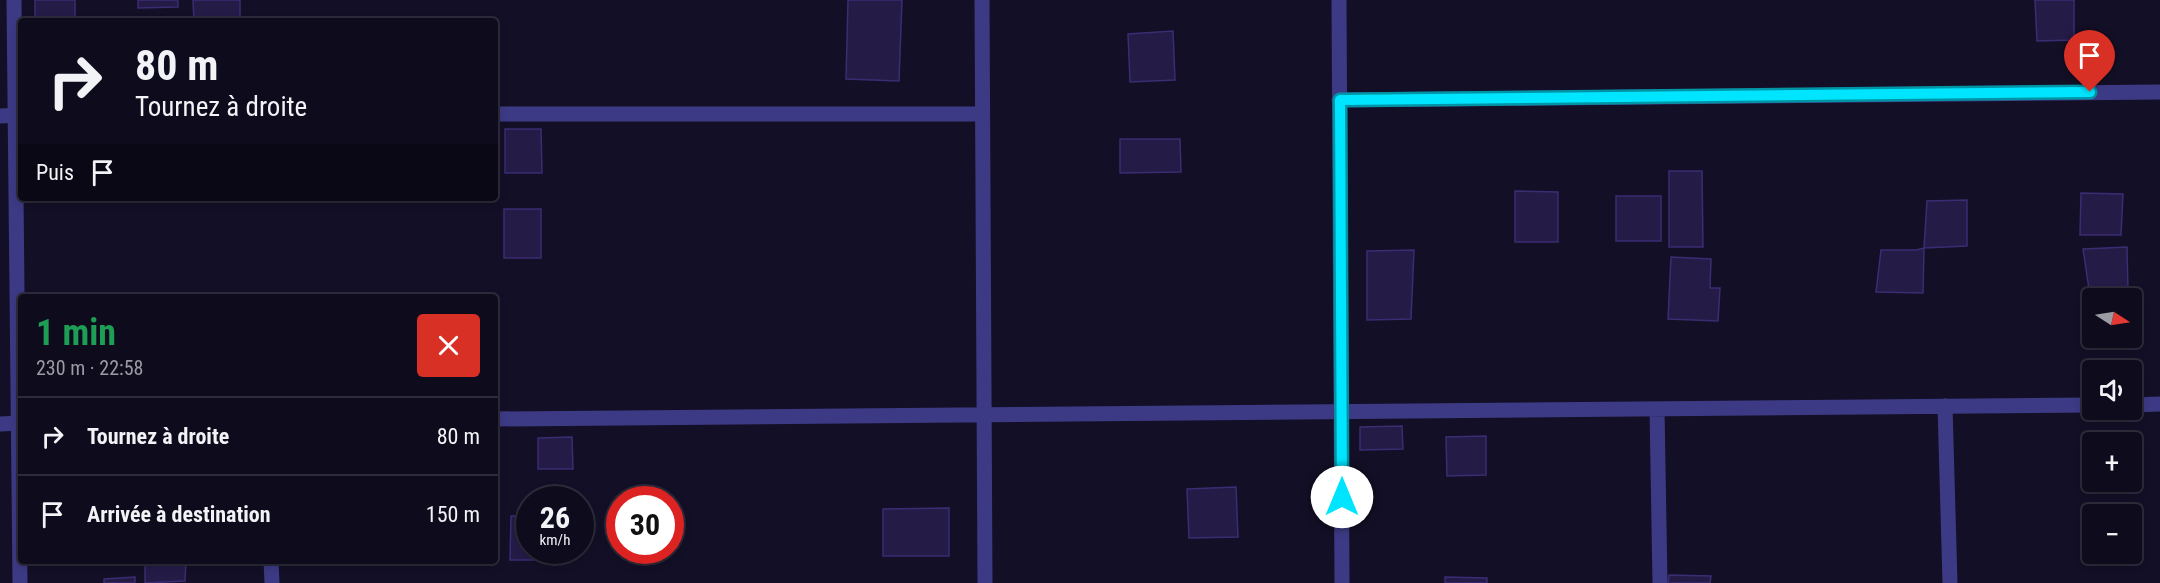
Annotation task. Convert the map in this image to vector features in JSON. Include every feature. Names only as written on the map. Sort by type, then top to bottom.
[{"type":"street","points":[[14,0],[12,115],[18,346]]},
{"type":"street","points":[[982,0],[985,583]]},
{"type":"street","points":[[1339,0],[1342,583]]},
{"type":"street","points":[[1340,100],[2160,92]]},
{"type":"street","points":[[498,114],[982,114]]},
{"type":"street","points":[[2142,405],[2160,404]]},
{"type":"street","points":[[498,419],[2082,405]]},
{"type":"street","points":[[1945,406],[1950,583]]},
{"type":"street","points":[[1657,409],[1660,583]]},
{"type":"street","points":[[0,424],[18,423]]},
{"type":"street","points":[[20,564],[20,583]]},
{"type":"street","points":[[271,564],[272,583]]},
{"type":"building","points":[[35,0],[75,0],[75,18],[35,18]]},
{"type":"building","points":[[138,0],[178,0],[178,7],[138,8]]},
{"type":"building","points":[[193,0],[240,0],[240,18],[194,18]]},
{"type":"building","points":[[848,0],[902,0],[899,81],[846,79]]},
{"type":"building","points":[[2035,0],[2074,0],[2074,40],[2037,41]]},
{"type":"building","points":[[1173,31],[1175,80],[1130,82],[1128,34]]},
{"type":"building","points":[[505,129],[541,129],[542,173],[505,173]]},
{"type":"building","points":[[1120,139],[1180,139],[1181,172],[1120,173]]},
{"type":"building","points":[[1669,171],[1702,171],[1703,247],[1669,247]]},
{"type":"building","points":[[1515,191],[1558,192],[1558,242],[1515,242]]},
{"type":"building","points":[[2081,193],[2123,194],[2121,235],[2080,235]]},
{"type":"building","points":[[1616,196],[1661,196],[1661,241],[1616,241]]},
{"type":"building","points":[[1967,200],[1967,246],[1924,248],[1927,201]]},
{"type":"building","points":[[504,209],[541,209],[541,258],[504,258]]},
{"type":"building","points":[[2127,247],[2128,288],[2089,288],[2083,249]]},
{"type":"building","points":[[1924,248],[1923,293],[1876,292],[1881,250]]},
{"type":"building","points":[[1414,250],[1411,319],[1367,320],[1367,251]]},
{"type":"building","points":[[1671,257],[1711,259],[1710,288],[1720,288],[1718,321],[1668,319]]},
{"type":"building","points":[[1402,426],[1403,449],[1360,450],[1360,427]]},
{"type":"building","points":[[1486,436],[1486,475],[1447,476],[1446,437]]},
{"type":"building","points":[[572,437],[573,469],[538,469],[538,438]]},
{"type":"building","points":[[1236,487],[1238,537],[1189,538],[1187,489]]},
{"type":"building","points":[[949,508],[949,556],[883,556],[883,509]]},
{"type":"building","points":[[511,516],[516,516],[516,560],[510,560]]},
{"type":"building","points":[[145,564],[186,564],[185,581],[145,583]]},
{"type":"building","points":[[1669,575],[1711,576],[1710,583],[1668,583]]},
{"type":"building","points":[[135,577],[135,583],[104,583],[104,579]]},
{"type":"building","points":[[1445,577],[1487,578],[1487,583],[1445,583]]},
{"type":"route","points":[[1342,497],[1340,100],[2090,92]]}]
